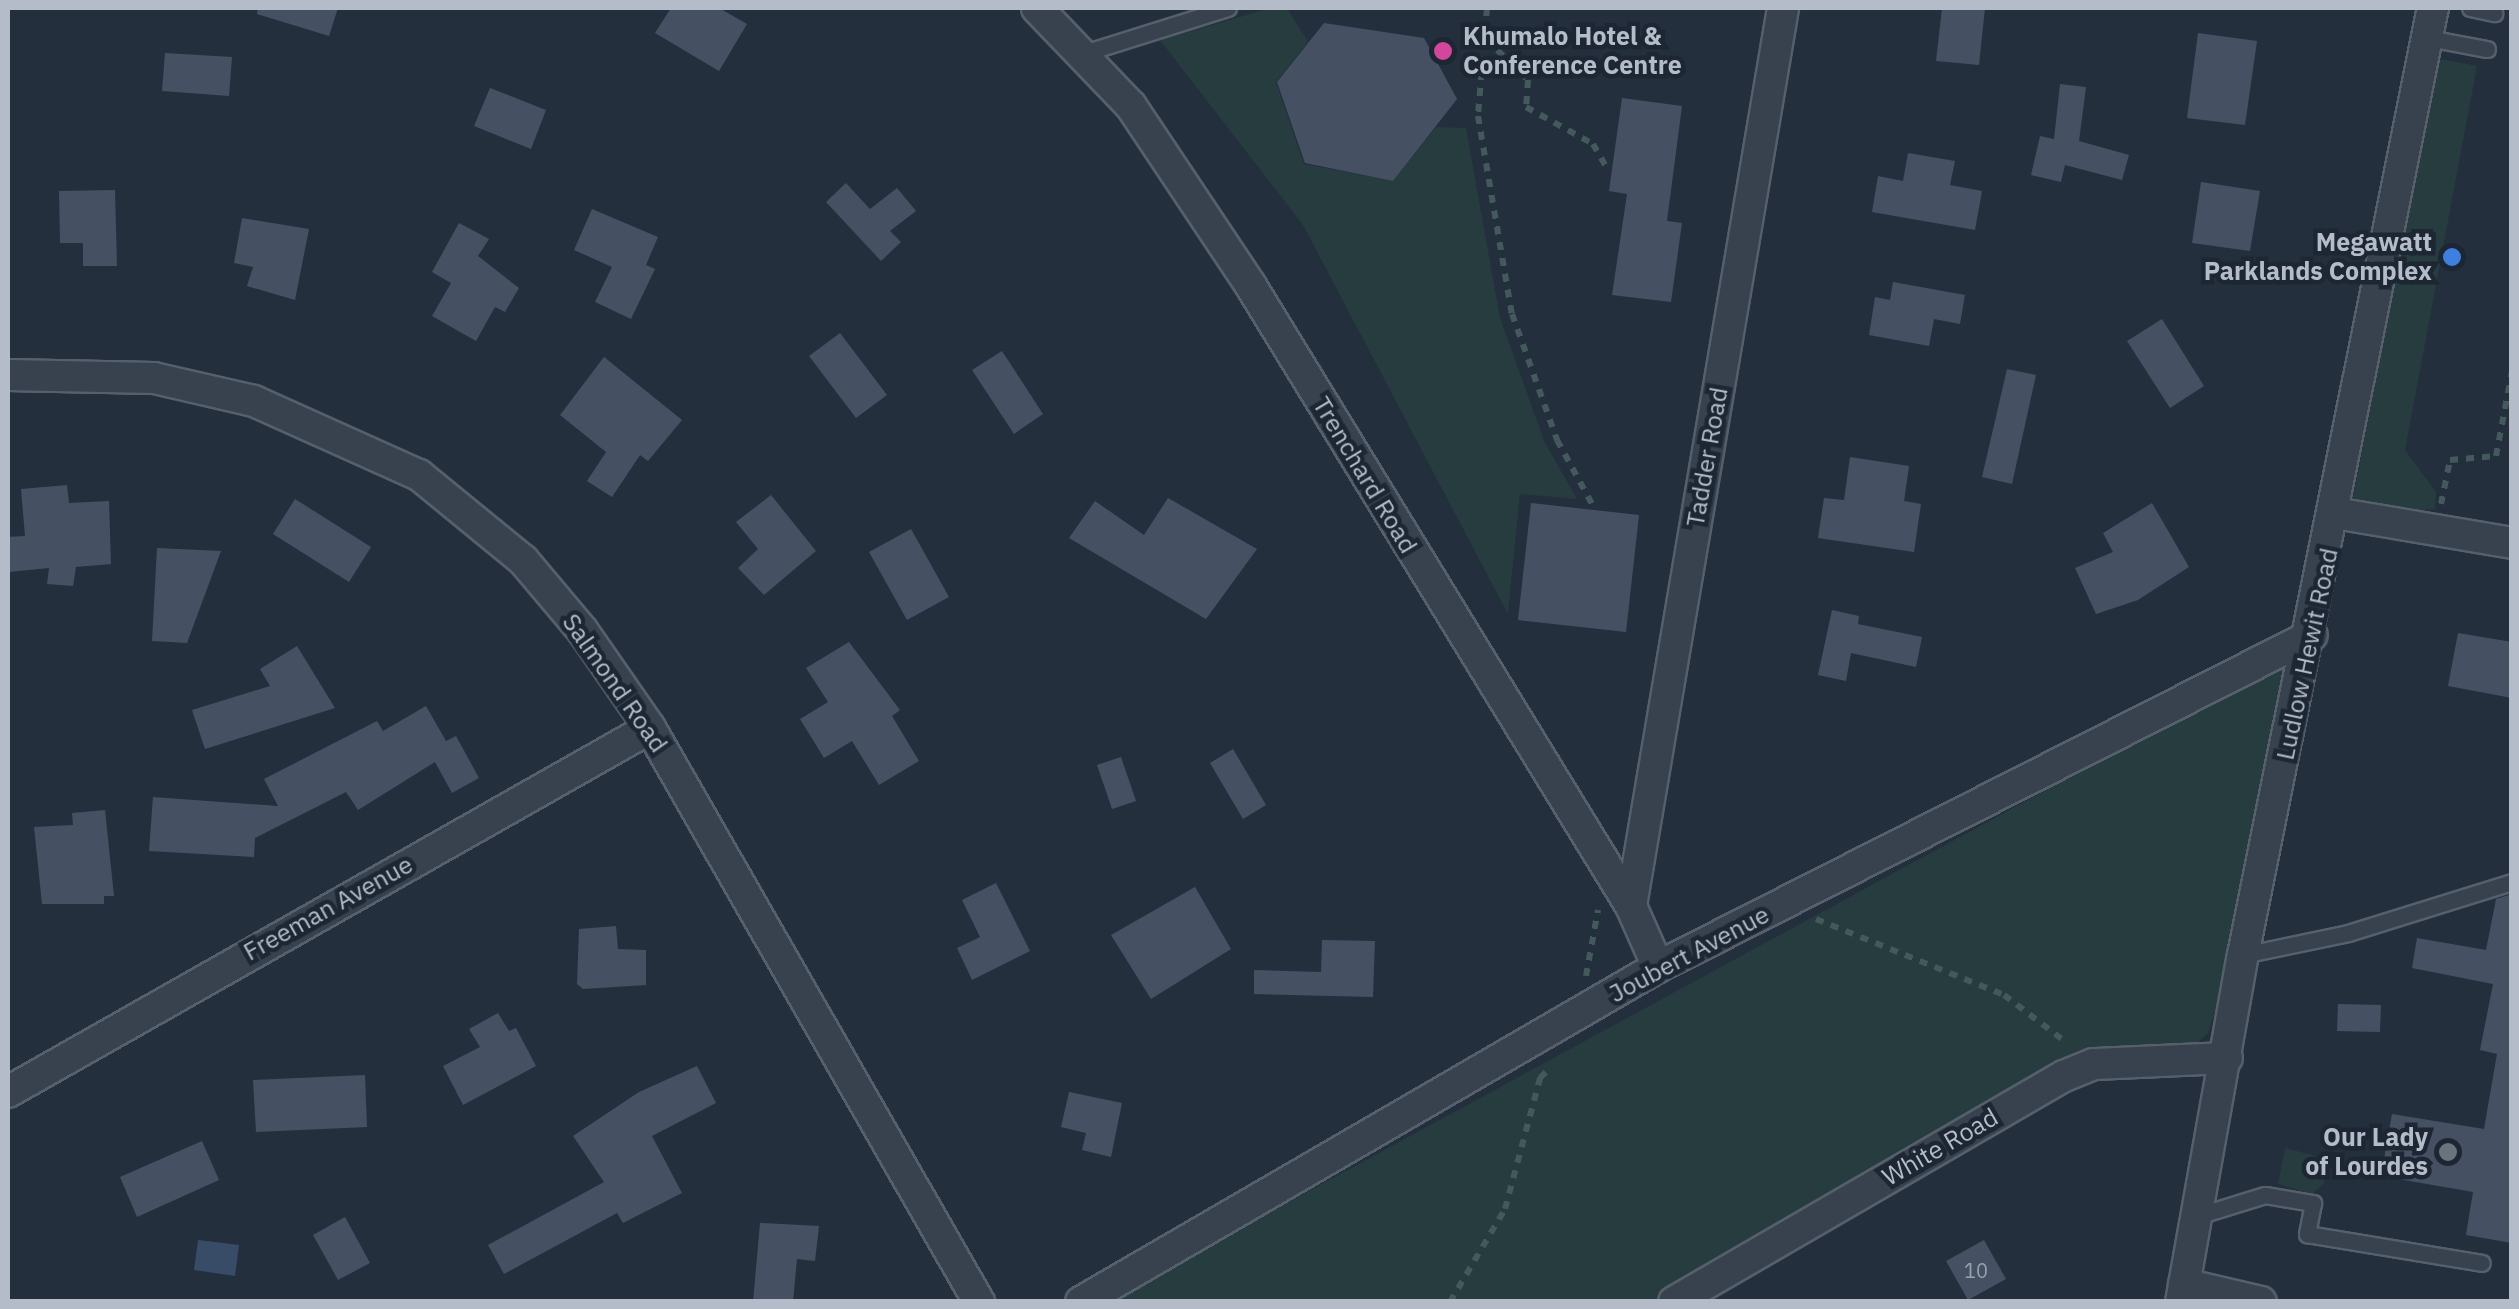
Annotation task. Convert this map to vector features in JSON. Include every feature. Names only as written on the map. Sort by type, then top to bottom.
[{"type":"street","name":"Trenchard Road","points":[[1036,8],[1131,106],[1251,286],[1631,906],[1658,968]]},
{"type":"street","name":"Tadder Road","points":[[1631,906],[1784,8]]},
{"type":"street","name":"Ludlow Hewit Road","points":[[2182,1293],[2243,955],[2312,635],[2433,8]]},
{"type":"street","name":"Salmond Road","points":[[8,375],[154,378],[254,401],[419,475],[523,560],[582,630],[650,728],[979,1302]]},
{"type":"street","points":[[2336,513],[2512,543]]},
{"type":"street","name":"Joubert Avenue","points":[[1081,1302],[1658,968],[2312,635]]},
{"type":"street","name":"Freeman Avenue","points":[[8,1092],[650,728]]},
{"type":"street","name":"White Road","points":[[1674,1302],[2094,1064],[2226,1058]]},
{"type":"street","points":[[2182,1293],[2262,1302]]},
{"type":"lane","points":[[1081,54],[1228,8]]},
{"type":"lane","points":[[2470,8],[2494,13]]},
{"type":"lane","points":[[2428,38],[2488,50]]},
{"type":"lane","points":[[2243,955],[2348,933],[2512,882]]},
{"type":"lane","points":[[2197,1216],[2265,1195],[2313,1203],[2307,1234],[2482,1263]]},
{"type":"path","points":[[1487,8],[1478,116],[1512,314],[1557,440],[1592,504]]},
{"type":"path","points":[[1486,39],[1528,80],[1526,107],[1593,144],[1608,168]]},
{"type":"path","points":[[2436,530],[2450,460],[2496,456],[2512,371]]},
{"type":"path","points":[[1450,1302],[1504,1209],[1540,1078],[1562,1056],[1566,1020],[1605,864]]},
{"type":"path","points":[[1792,899],[1824,926],[1910,952],[2004,995],[2094,1064]]},
{"type":"green space","points":[[1271,8],[1287,8],[1308,42],[1276,82],[1304,164],[1393,181],[1436,127],[1466,128],[1500,318],[1545,443],[1577,499],[1520,494],[1508,614],[1303,225],[1160,40]]},
{"type":"green space","points":[[2436,58],[2477,66],[2405,450],[2436,492],[2435,509],[2413,511],[2353,498]]},
{"type":"green space","points":[[2300,652],[2232,955],[2208,1033],[2188,1051],[2066,1066],[1658,1301],[1105,1302]]},
{"type":"green space","points":[[2285,1148],[2328,1159],[2324,1183],[2312,1194],[2278,1184]]},
{"type":"water","points":[[198,1240],[239,1245],[235,1276],[194,1270]]},
{"type":"building","points":[[258,8],[338,8],[329,36],[257,14]]},
{"type":"building","points":[[671,8],[719,8],[747,24],[719,71],[655,33]]},
{"type":"building","points":[[1942,8],[1985,8],[1979,65],[1936,61]]},
{"type":"building","points":[[1324,23],[1424,38],[1457,99],[1393,181],[1305,163],[1277,82]]},
{"type":"building","points":[[2198,33],[2257,41],[2245,125],[2187,118]]},
{"type":"building","points":[[165,53],[232,57],[229,96],[162,91]]},
{"type":"building","points":[[2060,84],[2086,87],[2079,141],[2129,155],[2122,180],[2065,165],[2061,182],[2031,175],[2040,136],[2054,139]]},
{"type":"building","points":[[490,88],[546,110],[531,149],[474,126]]},
{"type":"building","points":[[1622,98],[1682,106],[1667,221],[1682,223],[1671,302],[1612,295],[1627,194],[1609,191]]},
{"type":"building","points":[[1908,153],[1955,161],[1950,185],[1982,191],[1975,230],[1872,212],[1878,176],[1903,181]]},
{"type":"building","points":[[2201,182],[2260,191],[2250,251],[2192,243]]},
{"type":"building","points":[[846,183],[870,209],[897,188],[916,211],[890,231],[901,242],[881,261],[826,202]]},
{"type":"building","points":[[115,190],[117,266],[83,266],[83,243],[60,243],[59,191]]},
{"type":"building","points":[[592,209],[658,237],[646,265],[655,269],[631,319],[595,302],[612,267],[574,250]]},
{"type":"building","points":[[242,218],[309,229],[295,300],[247,286],[253,267],[234,263]]},
{"type":"building","points":[[459,223],[489,239],[478,256],[519,288],[505,312],[495,307],[476,341],[432,316],[451,283],[432,272]]},
{"type":"building","points":[[1893,282],[1965,295],[1960,324],[1934,319],[1929,346],[1869,335],[1875,297],[1890,300]]},
{"type":"building","points":[[2162,319],[2204,386],[2170,408],[2127,341]]},
{"type":"building","points":[[840,333],[887,395],[856,418],[809,356]]},
{"type":"building","points":[[1002,351],[1043,414],[1014,434],[972,370]]},
{"type":"building","points":[[604,357],[682,420],[648,461],[640,455],[612,497],[587,481],[606,452],[560,415]]},
{"type":"building","points":[[2007,369],[2036,375],[2012,484],[1982,477]]},
{"type":"building","points":[[1850,457],[1909,466],[1904,501],[1921,504],[1914,552],[1818,538],[1824,498],[1844,500]]},
{"type":"building","points":[[67,485],[69,503],[109,501],[111,564],[76,567],[73,586],[47,584],[49,568],[8,572],[8,537],[25,536],[21,489]]},
{"type":"building","points":[[771,495],[816,551],[764,595],[738,568],[758,549],[736,522]]},
{"type":"building","points":[[1168,498],[1257,549],[1206,619],[1069,538],[1095,501],[1144,535]]},
{"type":"building","points":[[295,499],[371,547],[349,582],[273,534]]},
{"type":"building","points":[[1531,503],[1639,515],[1626,632],[1518,620]]},
{"type":"building","points":[[2152,503],[2189,567],[2138,600],[2096,614],[2075,568],[2113,552],[2103,533]]},
{"type":"building","points":[[911,529],[949,597],[907,620],[869,552]]},
{"type":"building","points":[[157,548],[221,551],[187,643],[152,641]]},
{"type":"building","points":[[1832,610],[1859,616],[1858,624],[1922,637],[1916,667],[1851,653],[1846,681],[1818,675]]},
{"type":"building","points":[[2458,633],[2512,642],[2512,698],[2448,686]]},
{"type":"building","points":[[849,642],[900,710],[892,716],[919,761],[879,785],[852,741],[824,758],[800,719],[828,702],[806,668]]},
{"type":"building","points":[[297,646],[335,708],[205,749],[192,710],[270,686],[260,669]]},
{"type":"building","points":[[426,706],[446,741],[456,736],[479,778],[452,793],[435,762],[358,810],[346,792],[255,838],[254,857],[149,851],[153,797],[278,806],[264,779],[377,721],[383,731]]},
{"type":"building","points":[[1233,749],[1266,805],[1243,819],[1210,763]]},
{"type":"building","points":[[1121,757],[1136,801],[1112,809],[1097,765]]},
{"type":"building","points":[[105,810],[114,896],[104,896],[104,904],[42,904],[34,827],[73,825],[72,813]]},
{"type":"building","points":[[996,883],[1030,951],[972,980],[957,948],[980,937],[962,900]]},
{"type":"building","points":[[1195,887],[1231,949],[1151,999],[1111,935]]},
{"type":"building","name":"Our Lady of Lourdes","points":[[2512,894],[2512,1243],[2466,1235],[2473,1192],[2381,1176],[2392,1114],[2484,1129],[2497,1054],[2480,1050],[2493,984],[2412,968],[2417,938],[2486,950],[2496,899]]},
{"type":"building","points":[[616,926],[618,949],[646,950],[646,985],[583,989],[577,984],[579,929]]},
{"type":"building","points":[[1322,940],[1375,941],[1373,997],[1254,994],[1254,970],[1321,972]]},
{"type":"building","points":[[2338,1004],[2381,1005],[2380,1032],[2337,1031]]},
{"type":"building","points":[[498,1013],[509,1031],[516,1028],[536,1066],[463,1105],[443,1066],[480,1047],[469,1029]]},
{"type":"building","points":[[697,1066],[716,1103],[652,1136],[682,1193],[623,1223],[617,1213],[504,1274],[488,1245],[604,1182],[573,1136],[639,1092]]},
{"type":"building","points":[[365,1075],[367,1127],[256,1132],[253,1080]]},
{"type":"building","points":[[1069,1092],[1122,1103],[1111,1157],[1082,1150],[1086,1133],[1061,1127]]},
{"type":"building","points":[[202,1141],[219,1180],[137,1217],[120,1177]]},
{"type":"building","points":[[345,1217],[370,1263],[338,1280],[313,1235]]},
{"type":"building","points":[[760,1223],[819,1226],[815,1261],[797,1259],[793,1302],[753,1302]]},
{"type":"building","points":[[1984,1240],[2006,1279],[1968,1300],[1946,1261]]},
{"type":"place","name":"Khumalo Hotel & Conference Centre","points":[[1443,51]]},
{"type":"place","name":"Megawatt Parklands Complex","points":[[2452,257]]},
{"type":"place","name":"Our Lady of Lourdes","points":[[2448,1152]]}]
